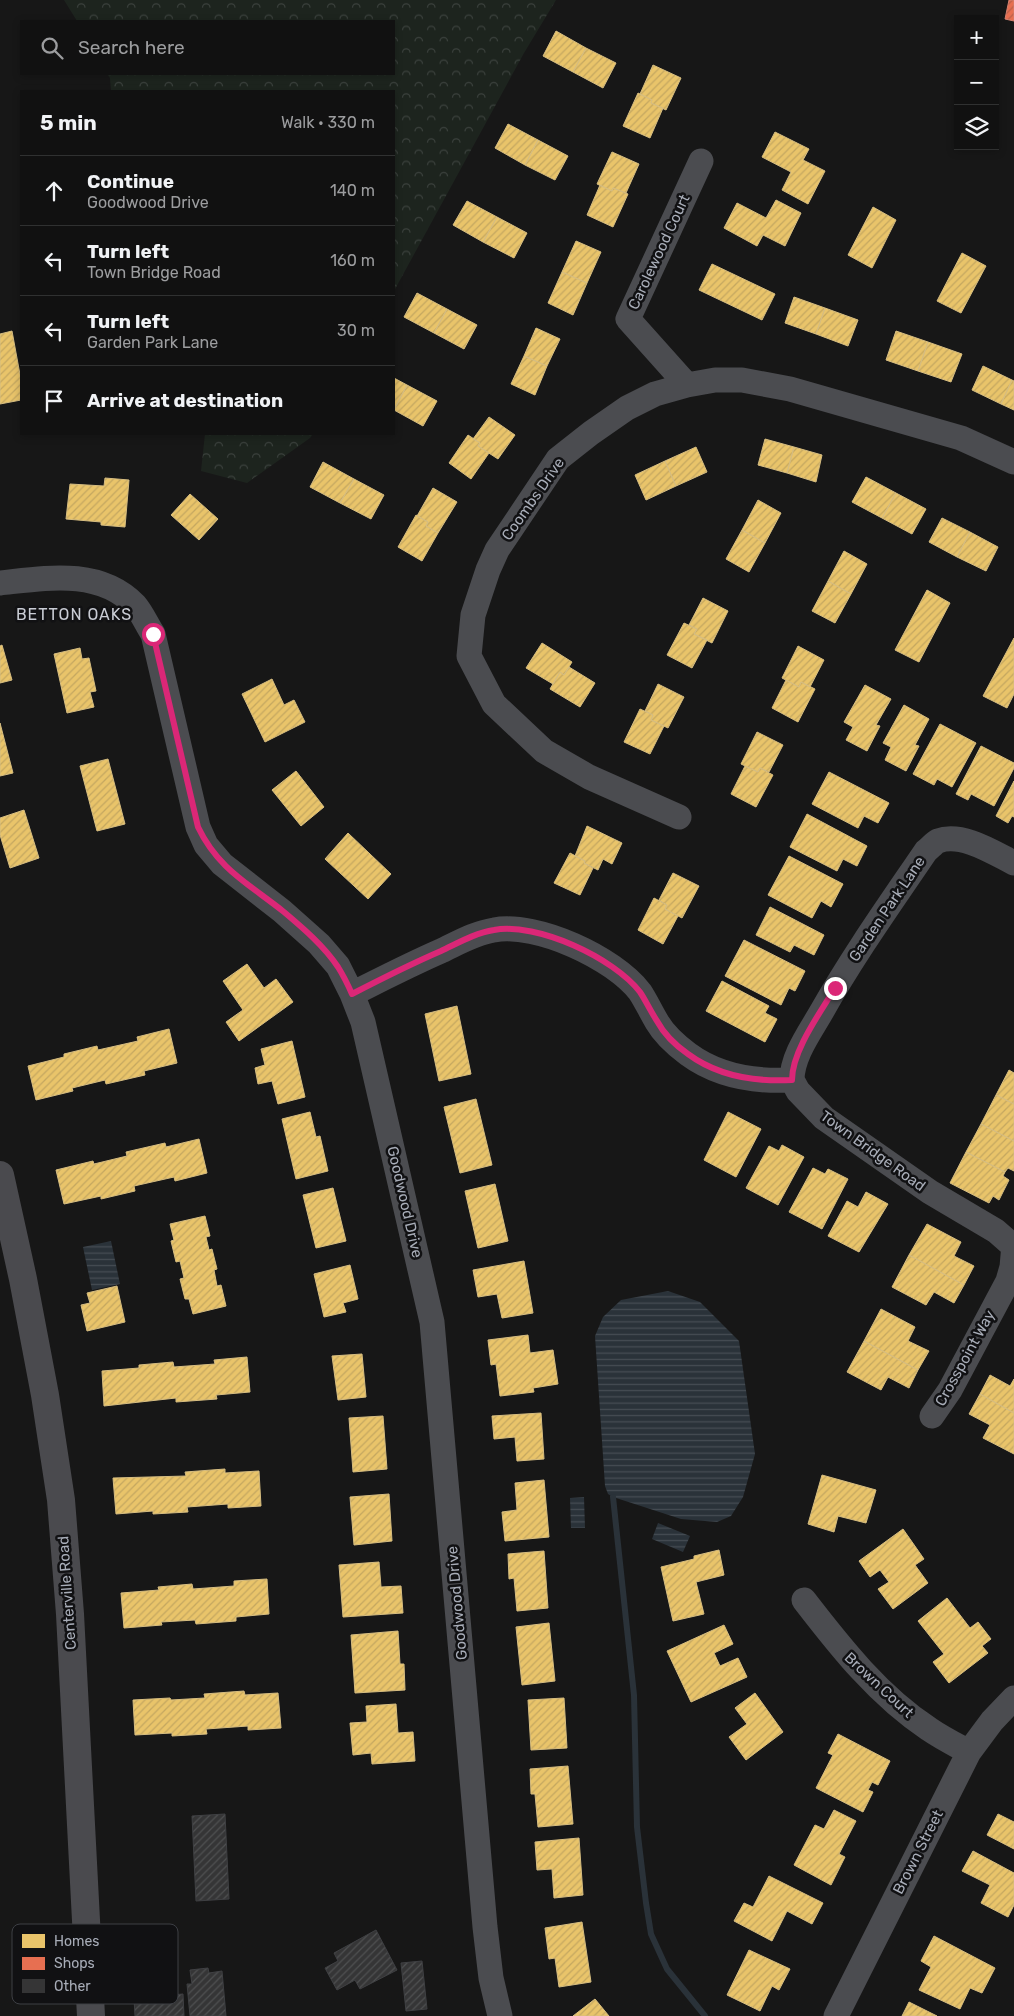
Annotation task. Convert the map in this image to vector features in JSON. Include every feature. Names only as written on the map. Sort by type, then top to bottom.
[{"type":"main road","name":"Centerville Road","points":[[0,1175],[23,1279],[45,1396],[61,1500],[70,1614],[86,1924]]},
{"type":"street","name":"Carolewood Court","points":[[686,385],[628,319],[701,160]]},
{"type":"street","name":"Coombs Drive","points":[[679,818],[589,777],[544,751],[494,704],[469,656],[473,615],[494,557],[518,517],[558,459],[627,408],[655,394],[686,385],[715,380],[742,380],[790,389],[961,438],[1014,462]]},
{"type":"street","name":"Goodwood Drive","points":[[0,583],[45,578],[96,581],[120,592],[136,606],[153,634],[198,827],[206,845],[222,864],[282,911],[319,944],[338,966],[363,1022],[432,1322],[485,1927],[491,1978],[500,2016]]},
{"type":"street","name":"Garden Park Lane","points":[[792,1080],[792,1070],[804,1041],[835,988],[870,932],[926,851],[936,842],[962,840],[976,844],[1014,863]]},
{"type":"street","points":[[352,994],[387,975],[477,934],[495,929],[516,929],[554,937],[588,952],[624,975],[640,992],[667,1037],[688,1055],[717,1071],[740,1078],[792,1080]]},
{"type":"street","name":"Town Bridge Road","points":[[792,1080],[798,1091],[824,1118],[930,1192],[996,1231],[1013,1245]]},
{"type":"street","name":"Crosspoint Way","points":[[932,1416],[950,1390],[1008,1281],[1012,1267],[1013,1245]]},
{"type":"street","name":"Brown Court","points":[[804,1600],[846,1655],[867,1677],[929,1730],[969,1752]]},
{"type":"street","name":"Brown Street","points":[[836,2016],[969,1752],[992,1721],[1014,1698]]},
{"type":"green space","points":[[64,0],[556,0],[524,53],[395,289],[395,90],[111,90],[110,78],[108,75],[395,75],[395,20],[76,20]]},
{"type":"green space","points":[[205,435],[312,435],[247,483],[201,471]]},
{"type":"shaded area","points":[[111,1241],[120,1284],[92,1290],[83,1247]]},
{"type":"shaded area","points":[[668,1291],[700,1302],[739,1341],[755,1454],[743,1497],[731,1516],[717,1522],[681,1519],[613,1497],[608,1494],[605,1486],[595,1336],[603,1317],[621,1300]]},
{"type":"shaded area","points":[[584,1497],[585,1528],[571,1528],[570,1498]]},
{"type":"shaded area","points":[[658,1523],[690,1536],[683,1552],[652,1539]]},
{"type":"building: Homes","points":[[556,31],[586,48],[573,72],[543,56]]},
{"type":"building: Homes","points":[[586,48],[616,63],[603,88],[573,72]]},
{"type":"building: Homes","points":[[653,65],[681,78],[666,110],[651,103],[652,100],[640,94]]},
{"type":"building: Homes","points":[[638,93],[652,100],[651,103],[663,108],[650,138],[623,126]]},
{"type":"building: Homes","points":[[508,124],[538,140],[525,165],[495,148]]},
{"type":"building: Homes","points":[[775,132],[809,149],[803,160],[825,171],[808,204],[782,190],[791,172],[762,157]]},
{"type":"building: Homes","points":[[538,140],[568,156],[555,180],[525,165]]},
{"type":"building: Homes","points":[[612,152],[639,164],[626,193],[613,188],[612,191],[597,184]]},
{"type":"building: Homes","points":[[600,185],[612,191],[613,188],[628,194],[613,227],[587,215]]},
{"type":"building: Homes","points":[[776,200],[801,213],[785,246],[763,235],[757,246],[724,228],[737,203],[766,218]]},
{"type":"building: Homes","points":[[467,201],[497,217],[483,242],[453,225]]},
{"type":"building: Homes","points":[[873,207],[896,220],[872,268],[848,255]]},
{"type":"building: Homes","points":[[497,217],[527,233],[514,258],[483,242]]},
{"type":"building: Homes","points":[[576,241],[601,252],[587,283],[562,272]]},
{"type":"building: Homes","points":[[962,253],[986,266],[961,313],[937,301]]},
{"type":"building: Homes","points":[[712,264],[775,294],[762,320],[699,290]]},
{"type":"building: Homes","points":[[562,272],[587,283],[573,315],[548,303]]},
{"type":"building: Homes","points":[[417,293],[447,309],[434,333],[404,317]]},
{"type":"building: Homes","points":[[794,297],[825,308],[816,334],[785,323]]},
{"type":"building: Homes","points":[[825,308],[858,320],[848,346],[816,334]]},
{"type":"building: Homes","points":[[447,309],[477,325],[464,349],[434,333]]},
{"type":"building: Homes","points":[[536,328],[560,339],[547,366],[524,356]]},
{"type":"building: Homes","points":[[12,331],[20,375],[20,400],[0,404],[0,334]]},
{"type":"building: Homes","points":[[896,331],[928,342],[918,371],[886,360]]},
{"type":"building: Homes","points":[[928,342],[962,354],[951,382],[918,371]]},
{"type":"building: Homes","points":[[524,356],[547,366],[535,395],[511,384]]},
{"type":"building: Homes","points":[[983,366],[1012,380],[1001,404],[972,390]]},
{"type":"building: Homes","points":[[395,379],[407,385],[395,408]]},
{"type":"building: Homes","points":[[1012,380],[1014,381],[1014,410],[1001,404]]},
{"type":"building: Homes","points":[[407,385],[437,401],[423,426],[395,411]]},
{"type":"building: Homes","points":[[489,417],[515,435],[498,459],[478,446],[480,443],[473,439]]},
{"type":"building: Homes","points":[[468,435],[480,443],[478,446],[489,453],[471,479],[449,463]]},
{"type":"building: Homes","points":[[765,439],[794,447],[787,473],[758,465]]},
{"type":"building: Homes","points":[[696,447],[707,472],[676,486],[665,461]]},
{"type":"building: Homes","points":[[794,447],[822,455],[816,482],[787,473]]},
{"type":"building: Homes","points":[[665,461],[676,486],[646,500],[635,475]]},
{"type":"building: Homes","points":[[323,462],[354,479],[340,503],[310,487]]},
{"type":"building: Homes","points":[[866,477],[896,493],[882,518],[852,502]]},
{"type":"building: Homes","points":[[105,478],[129,480],[125,527],[101,525],[101,522],[66,519],[70,484],[104,486]]},
{"type":"building: Homes","points":[[354,479],[384,495],[371,519],[340,503]]},
{"type":"building: Homes","points":[[433,488],[457,502],[438,533],[426,526],[428,522],[417,516]]},
{"type":"building: Homes","points":[[896,493],[926,509],[912,534],[882,518]]},
{"type":"building: Homes","points":[[190,494],[218,519],[199,540],[171,515]]},
{"type":"building: Homes","points":[[758,500],[781,513],[765,543],[742,530]]},
{"type":"building: Homes","points":[[416,515],[428,522],[426,526],[438,533],[422,561],[398,547]]},
{"type":"building: Homes","points":[[942,518],[970,532],[957,557],[929,542]]},
{"type":"building: Homes","points":[[742,530],[765,543],[749,572],[726,559]]},
{"type":"building: Homes","points":[[970,532],[998,547],[986,571],[957,557]]},
{"type":"building: Homes","points":[[844,551],[867,564],[851,594],[828,581]]},
{"type":"building: Homes","points":[[828,581],[851,594],[835,623],[812,611]]},
{"type":"building: Homes","points":[[927,590],[950,603],[919,662],[895,650]]},
{"type":"building: Homes","points":[[703,598],[728,611],[712,643],[694,634],[697,629],[689,625]]},
{"type":"building: Homes","points":[[684,623],[697,629],[694,634],[707,640],[692,668],[667,655]]},
{"type":"building: Homes","points":[[1014,638],[1014,694],[1007,708],[983,696]]},
{"type":"building: Homes","points":[[542,643],[572,662],[564,675],[560,672],[553,684],[526,668]]},
{"type":"building: Homes","points":[[2,645],[12,680],[0,683],[0,646]]},
{"type":"building: Homes","points":[[798,646],[824,660],[810,687],[801,682],[799,687],[782,678]]},
{"type":"building: Homes","points":[[80,648],[82,659],[89,658],[96,691],[90,692],[94,707],[67,713],[54,654]]},
{"type":"building: Homes","points":[[569,667],[595,683],[580,707],[550,689],[560,672],[564,675]]},
{"type":"building: Homes","points":[[272,679],[284,705],[294,700],[305,722],[265,742],[242,694]]},
{"type":"building: Homes","points":[[786,680],[799,687],[801,682],[815,689],[798,722],[772,708]]},
{"type":"building: Homes","points":[[658,684],[684,697],[668,728],[651,720],[653,715],[645,711]]},
{"type":"building: Homes","points":[[865,685],[891,699],[876,725],[880,726],[867,751],[846,740],[853,727],[844,722]]},
{"type":"building: Homes","points":[[904,705],[929,719],[915,745],[919,746],[906,771],[885,760],[891,747],[883,743]]},
{"type":"building: Homes","points":[[640,709],[653,715],[651,720],[664,726],[650,754],[624,742]]},
{"type":"building: Homes","points":[[0,723],[13,773],[0,776]]},
{"type":"building: Homes","points":[[940,724],[976,743],[952,787],[937,779],[934,785],[913,774]]},
{"type":"building: Homes","points":[[757,732],[783,745],[769,772],[760,768],[758,772],[741,764]]},
{"type":"building: Homes","points":[[981,746],[1014,763],[1014,768],[994,806],[971,794],[968,800],[956,794]]},
{"type":"building: Homes","points":[[108,759],[125,824],[97,831],[80,766]]},
{"type":"building: Homes","points":[[745,766],[758,772],[760,768],[773,775],[756,807],[731,794]]},
{"type":"building: Homes","points":[[296,771],[324,807],[301,826],[272,790]]},
{"type":"building: Homes","points":[[829,772],[889,803],[878,823],[864,816],[858,828],[812,804]]},
{"type":"building: Homes","points":[[1014,781],[1014,817],[1012,816],[1008,823],[996,816]]},
{"type":"building: Homes","points":[[24,810],[39,858],[10,868],[0,835],[0,818]]},
{"type":"building: Homes","points":[[807,814],[867,846],[857,866],[843,859],[837,871],[790,847]]},
{"type":"building: Homes","points":[[587,826],[622,843],[612,864],[603,859],[598,870],[575,856]]},
{"type":"building: Homes","points":[[348,833],[391,874],[368,899],[325,859]]},
{"type":"building: Homes","points":[[570,853],[593,868],[580,895],[554,883]]},
{"type":"building: Homes","points":[[789,856],[843,884],[831,907],[821,901],[812,918],[768,895]]},
{"type":"building: Homes","points":[[673,873],[699,886],[682,918],[665,909],[667,905],[659,900]]},
{"type":"building: Homes","points":[[654,898],[667,905],[665,909],[678,916],[663,944],[638,930]]},
{"type":"building: Homes","points":[[770,907],[824,935],[814,955],[794,945],[790,952],[756,935]]},
{"type":"building: Homes","points":[[744,940],[805,971],[795,991],[789,988],[781,1005],[725,976]]},
{"type":"building: Homes","points":[[247,964],[264,988],[276,979],[293,1002],[239,1041],[226,1022],[243,1010],[223,981]]},
{"type":"building: Homes","points":[[722,981],[769,1006],[765,1013],[777,1019],[765,1042],[706,1011]]},
{"type":"building: Homes","points":[[457,1006],[471,1074],[439,1081],[425,1014]]},
{"type":"building: Homes","points":[[169,1029],[177,1063],[144,1071],[145,1075],[106,1084],[105,1080],[72,1088],[73,1091],[36,1100],[28,1066],[64,1057],[64,1054],[97,1046],[98,1050],[138,1041],[137,1037]]},
{"type":"building: Homes","points":[[292,1041],[305,1097],[278,1104],[272,1081],[258,1084],[255,1068],[265,1065],[261,1049]]},
{"type":"building: Homes","points":[[1009,1070],[1014,1073],[1014,1104],[996,1095]]},
{"type":"building: Homes","points":[[996,1095],[1014,1104],[1014,1141],[981,1124]]},
{"type":"building: Homes","points":[[476,1099],[492,1165],[460,1173],[444,1107]]},
{"type":"building: Homes","points":[[310,1112],[316,1137],[320,1136],[328,1171],[296,1179],[282,1119]]},
{"type":"building: Homes","points":[[728,1112],[761,1129],[736,1177],[704,1160]]},
{"type":"building: Homes","points":[[981,1124],[1014,1141],[1014,1171],[1008,1168],[1005,1172],[966,1152]]},
{"type":"building: Homes","points":[[199,1139],[207,1173],[175,1181],[174,1177],[134,1186],[135,1191],[101,1199],[101,1196],[64,1204],[56,1170],[93,1161],[94,1164],[127,1156],[126,1152],[165,1143],[166,1147]]},
{"type":"building: Homes","points":[[782,1145],[804,1157],[778,1205],[746,1188],[769,1146],[779,1151]]},
{"type":"building: Homes","points":[[966,1152],[1005,1172],[1003,1176],[1009,1180],[999,1200],[993,1196],[989,1203],[950,1183]]},
{"type":"building: Homes","points":[[813,1168],[825,1174],[828,1169],[848,1179],[822,1229],[789,1212]]},
{"type":"building: Homes","points":[[495,1184],[508,1241],[478,1248],[465,1191]]},
{"type":"building: Homes","points":[[333,1188],[346,1241],[316,1248],[303,1195]]},
{"type":"building: Homes","points":[[866,1192],[888,1204],[859,1252],[828,1236],[847,1201],[858,1207]]},
{"type":"building: Homes","points":[[205,1216],[210,1236],[206,1237],[209,1250],[212,1249],[217,1269],[214,1270],[217,1286],[221,1285],[226,1306],[193,1314],[189,1299],[185,1299],[180,1279],[184,1278],[180,1261],[176,1262],[171,1241],[174,1240],[170,1224]]},
{"type":"building: Homes","points":[[927,1224],[961,1242],[954,1256],[974,1266],[964,1285],[909,1255]]},
{"type":"building: Homes","points":[[909,1255],[964,1285],[954,1303],[934,1292],[926,1305],[892,1287]]},
{"type":"building: Homes","points":[[524,1261],[533,1313],[502,1318],[497,1294],[478,1297],[473,1270]]},
{"type":"building: Homes","points":[[350,1265],[358,1299],[343,1303],[346,1312],[324,1317],[314,1274]]},
{"type":"building: Homes","points":[[117,1286],[125,1322],[87,1331],[81,1305],[90,1303],[87,1293]]},
{"type":"building: Homes","points":[[881,1309],[915,1327],[908,1341],[929,1351],[918,1370],[864,1341]]},
{"type":"building: Homes","points":[[528,1335],[530,1353],[553,1350],[558,1384],[533,1388],[534,1392],[500,1396],[496,1364],[491,1365],[488,1340]]},
{"type":"building: Homes","points":[[864,1341],[918,1370],[909,1388],[888,1377],[881,1390],[847,1372]]},
{"type":"building: Homes","points":[[362,1354],[366,1397],[338,1400],[332,1356]]},
{"type":"building: Homes","points":[[247,1357],[250,1392],[216,1395],[217,1399],[176,1402],[176,1398],[104,1406],[102,1371],[139,1368],[139,1365],[173,1362],[174,1367],[215,1364],[214,1360]]},
{"type":"building: Homes","points":[[990,1375],[1010,1386],[1014,1379],[1014,1413],[980,1394]]},
{"type":"building: Homes","points":[[980,1394],[1014,1413],[1014,1454],[983,1438],[990,1425],[969,1414]]},
{"type":"building: Homes","points":[[541,1413],[544,1459],[517,1461],[515,1437],[494,1439],[492,1416]]},
{"type":"building: Homes","points":[[383,1416],[387,1469],[353,1472],[349,1418]]},
{"type":"building: Homes","points":[[225,1469],[225,1473],[259,1471],[261,1506],[228,1508],[228,1504],[187,1507],[188,1512],[153,1514],[153,1511],[116,1514],[113,1478],[186,1476],[185,1472]]},
{"type":"building: Homes","points":[[822,1475],[876,1490],[866,1523],[838,1516],[834,1532],[808,1524]]},
{"type":"building: Homes","points":[[544,1480],[549,1537],[505,1541],[502,1512],[517,1510],[515,1483]]},
{"type":"building: Homes","points":[[389,1494],[392,1541],[354,1545],[350,1497]]},
{"type":"building: Homes","points":[[903,1529],[924,1559],[915,1565],[928,1583],[893,1609],[878,1589],[889,1582],[880,1570],[870,1577],[859,1561]]},
{"type":"building: Homes","points":[[719,1550],[724,1575],[696,1582],[704,1614],[673,1621],[661,1567],[694,1559],[694,1556]]},
{"type":"building: Homes","points":[[544,1551],[548,1608],[517,1611],[514,1578],[509,1579],[508,1554]]},
{"type":"building: Homes","points":[[379,1562],[381,1587],[401,1586],[403,1613],[343,1617],[339,1565]]},
{"type":"building: Homes","points":[[267,1579],[269,1614],[236,1617],[236,1621],[196,1624],[195,1620],[161,1622],[162,1625],[124,1628],[121,1593],[159,1590],[158,1587],[192,1584],[193,1589],[234,1586],[234,1581]]},
{"type":"building: Homes","points":[[947,1598],[970,1628],[978,1622],[991,1639],[982,1646],[988,1653],[949,1683],[933,1662],[944,1654],[918,1621]]},
{"type":"building: Homes","points":[[549,1623],[555,1681],[522,1685],[516,1627]]},
{"type":"building: Homes","points":[[724,1625],[733,1644],[714,1653],[720,1666],[738,1658],[747,1677],[691,1702],[667,1651]]},
{"type":"building: Homes","points":[[398,1631],[400,1664],[404,1664],[405,1690],[355,1693],[351,1635]]},
{"type":"building: Homes","points":[[244,1691],[245,1695],[278,1693],[281,1728],[248,1730],[248,1726],[206,1729],[207,1734],[172,1736],[172,1733],[135,1735],[133,1700],[205,1698],[204,1694]]},
{"type":"building: Homes","points":[[755,1693],[783,1732],[746,1760],[729,1737],[747,1724],[735,1708]]},
{"type":"building: Homes","points":[[564,1698],[567,1748],[531,1750],[528,1700]]},
{"type":"building: Homes","points":[[396,1704],[398,1733],[413,1732],[415,1761],[372,1764],[371,1753],[353,1755],[350,1723],[367,1722],[366,1706]]},
{"type":"building: Homes","points":[[838,1734],[890,1761],[878,1785],[872,1782],[868,1790],[873,1792],[863,1812],[816,1788],[833,1755],[828,1753]]},
{"type":"building: Homes","points":[[568,1766],[573,1824],[538,1827],[535,1794],[531,1794],[530,1769]]},
{"type":"building: Homes","points":[[834,1810],[856,1821],[839,1854],[845,1857],[831,1885],[794,1865],[815,1825],[824,1829]]},
{"type":"building: Homes","points":[[998,1814],[1014,1822],[1014,1849],[987,1835]]},
{"type":"building: Homes","points":[[579,1838],[583,1895],[554,1898],[552,1869],[537,1870],[535,1842]]},
{"type":"building: Homes","points":[[973,1851],[1014,1873],[1014,1905],[1008,1917],[981,1903],[990,1885],[962,1871]]},
{"type":"building: Homes","points":[[769,1876],[823,1903],[812,1924],[787,1911],[772,1941],[734,1921],[744,1903],[753,1907]]},
{"type":"building: Homes","points":[[582,1922],[591,1982],[559,1987],[555,1958],[549,1959],[545,1928]]},
{"type":"building: Homes","points":[[934,1936],[995,1968],[982,1993],[970,1988],[960,2009],[919,1990],[931,1967],[921,1961]]},
{"type":"building: Homes","points":[[749,1950],[790,1969],[779,1990],[772,1986],[760,2011],[727,1995]]},
{"type":"building: Homes","points":[[595,1999],[609,2016],[573,2016]]},
{"type":"building: Homes","points":[[909,2002],[937,2016],[902,2016]]},
{"type":"building: Shops","points":[[1009,0],[1014,0],[1014,21],[1005,19]]},
{"type":"building: Other","points":[[225,1814],[229,1899],[196,1901],[192,1816]]},
{"type":"building: Other","points":[[376,1930],[397,1970],[360,1989],[355,1980],[337,1990],[325,1968],[338,1961],[334,1953]]},
{"type":"building: Other","points":[[422,1961],[427,2009],[406,2011],[401,1963]]},
{"type":"building: Other","points":[[208,1968],[209,1973],[222,1971],[226,2016],[190,2016],[187,1984],[192,1984],[190,1970]]},
{"type":"building: Other","points":[[178,1994],[183,1994],[184,2016],[135,2016],[134,2004],[178,2004]]},
{"type":"waterway","points":[[613,1497],[634,1695],[637,1827],[651,1934],[667,1969],[705,2016]]},
{"type":"district","name":"BETTON OAKS","points":[[74,614]]},
{"type":"route","points":[[153,634],[198,827],[206,845],[222,864],[282,911],[319,944],[338,966],[352,994],[387,975],[477,934],[495,929],[516,929],[554,937],[588,952],[624,975],[640,992],[667,1037],[688,1055],[717,1071],[740,1078],[779,1081],[792,1080],[792,1070],[804,1041],[835,988]]}]
